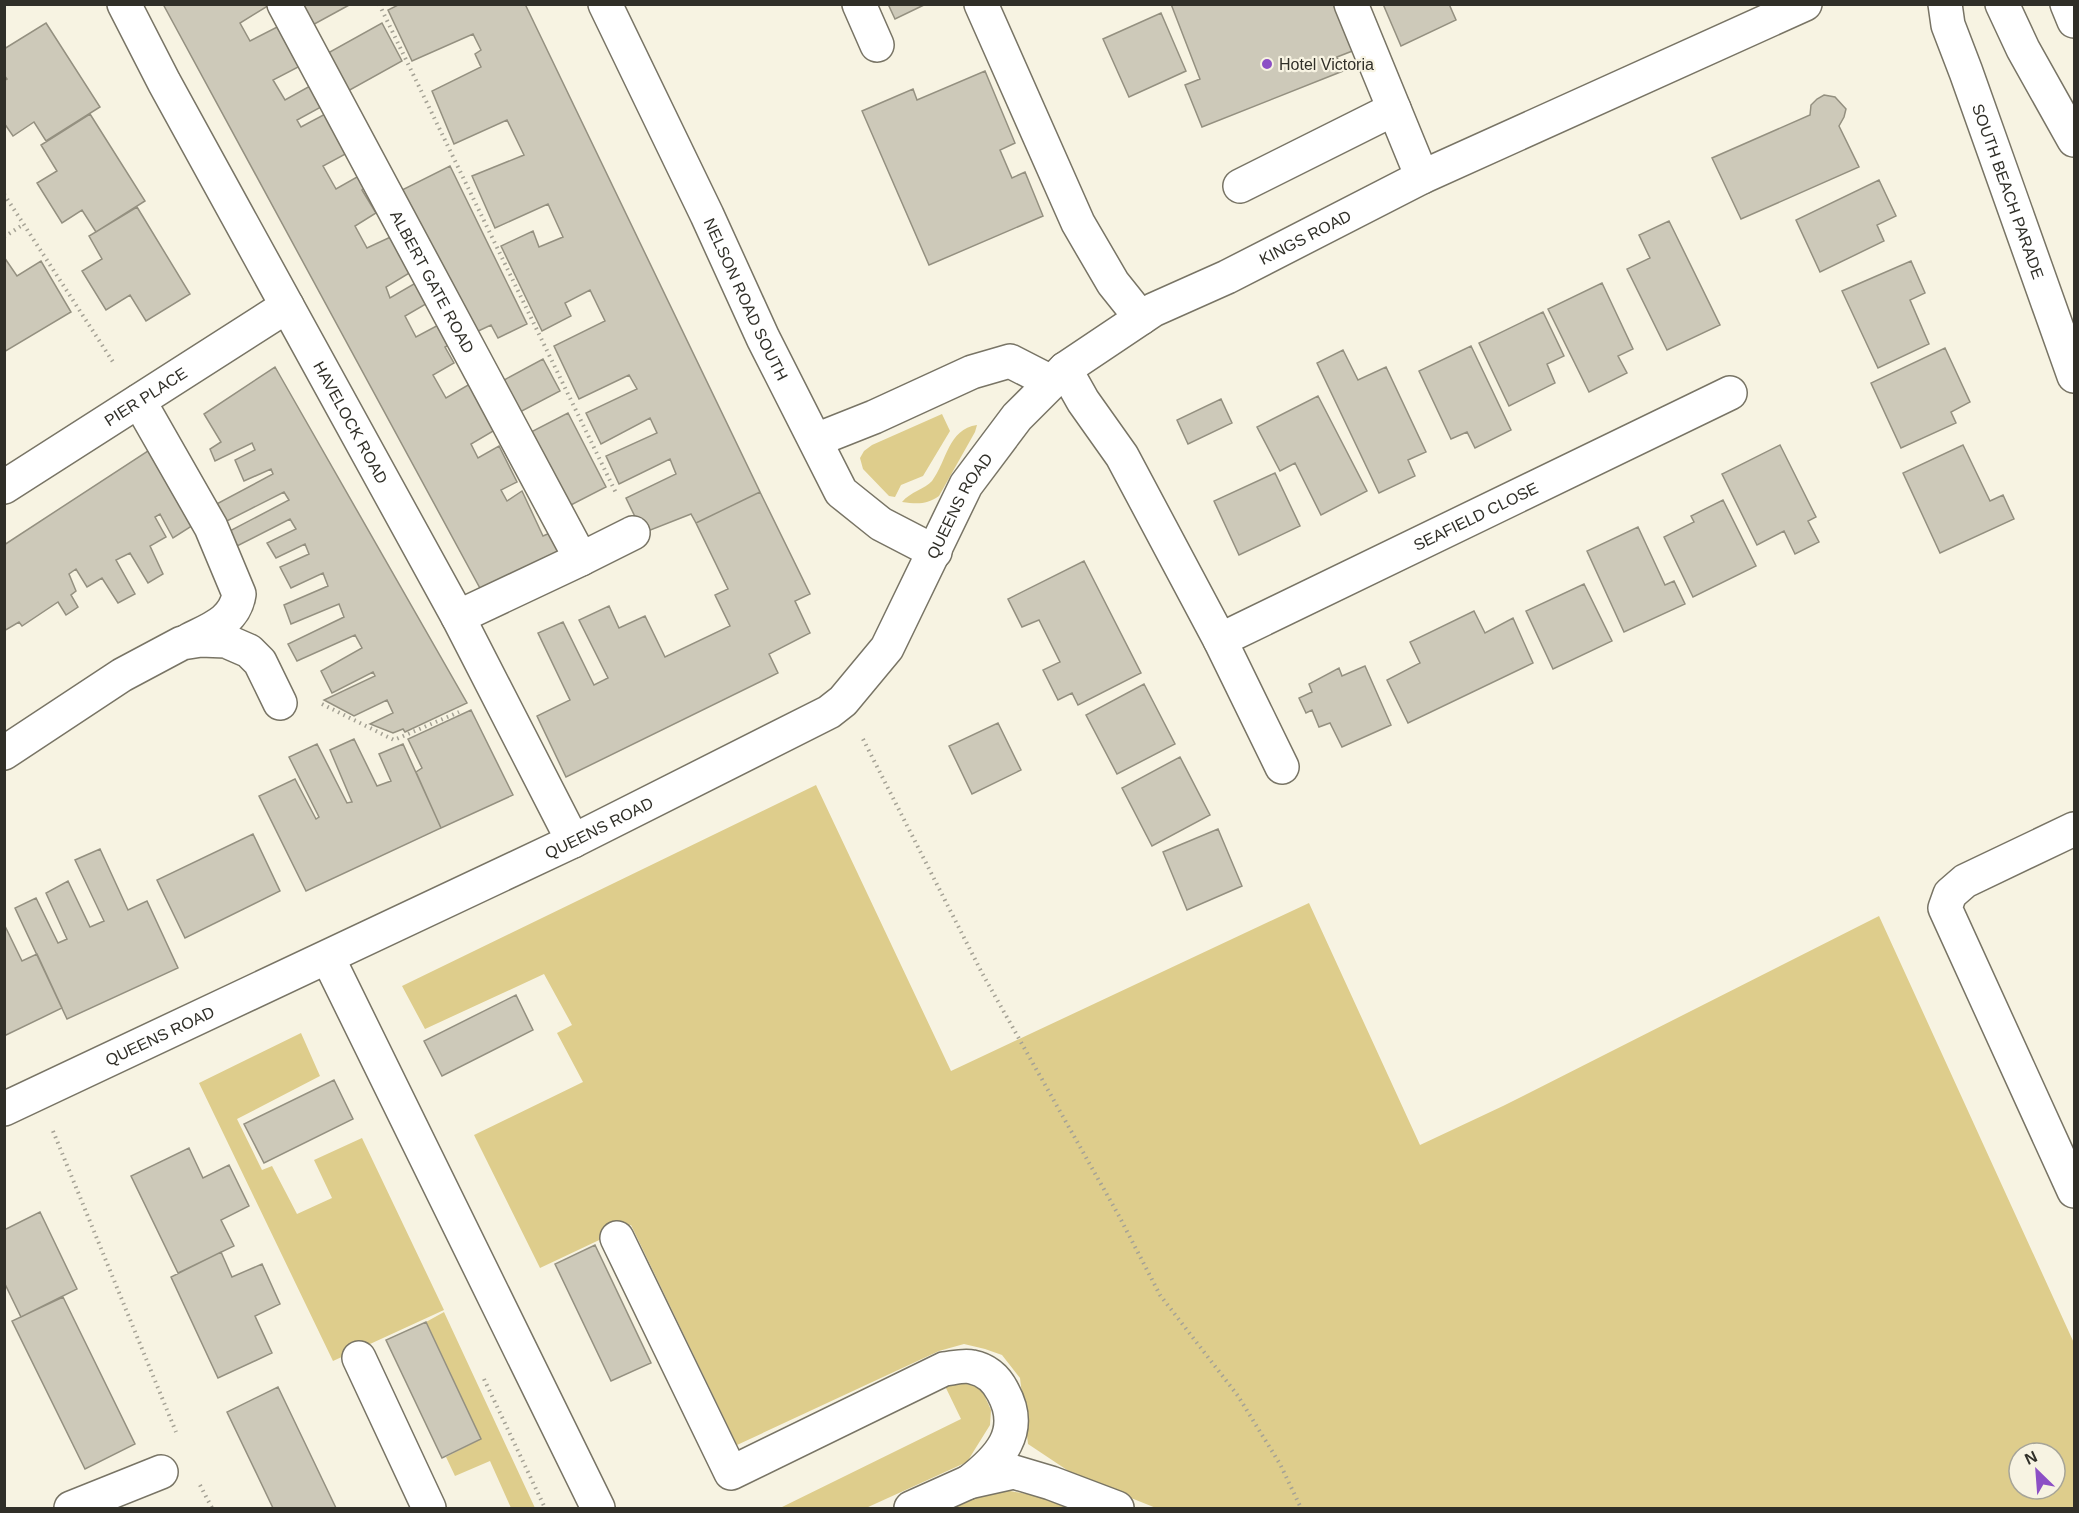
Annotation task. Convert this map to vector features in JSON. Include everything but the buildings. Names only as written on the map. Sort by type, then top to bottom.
[{"type":"street","name":"HAVELOCK ROAD","points":[[124,4],[458,617],[573,841]]},
{"type":"street","name":"ALBERT GATE ROAD","points":[[284,4],[581,559]]},
{"type":"street","name":"NELSON ROAD SOUTH","points":[[605,4],[764,338],[841,492],[881,524],[935,552]]},
{"type":"street","points":[[859,4],[877,45]]},
{"type":"street","points":[[981,4],[1077,223],[1113,283],[1141,318]]},
{"type":"street","points":[[1350,4],[1422,177]]},
{"type":"street","name":"KINGS ROAD","points":[[1058,376],[1153,310],[1227,277],[1422,177],[1805,4]]},
{"type":"street","name":"SOUTH BEACH PARADE","points":[[1945,4],[1948,25],[2074,376]]},
{"type":"street","points":[[2002,4],[2023,49],[2074,140]]},
{"type":"street","points":[[2067,4],[2074,21]]},
{"type":"street","points":[[1240,186],[1394,109]]},
{"type":"street","name":"PIER PLACE","points":[[4,487],[287,306]]},
{"type":"street","points":[[816,440],[874,417],[972,372],[1010,361],[1058,376],[1083,401],[1122,456],[1220,640],[1282,767]]},
{"type":"street","name":"QUEENS ROAD","points":[[4,1109],[38,1095],[573,841],[829,712],[843,701],[887,648],[966,485],[1017,417],[1058,376]]},
{"type":"street","name":"SEAFIELD CLOSE","points":[[1220,640],[1730,393]]},
{"type":"street","points":[[4,753],[122,675],[217,626],[230,616],[237,606],[239,594],[211,527],[139,401]]},
{"type":"street","points":[[458,617],[633,533]]},
{"type":"street","points":[[182,643],[201,640],[226,641],[249,651],[260,662],[280,703]]},
{"type":"street","points":[[2074,829],[1965,881],[1950,894],[1945,908],[2074,1191]]},
{"type":"street","points":[[328,958],[597,1509]]},
{"type":"street","points":[[617,1238],[731,1473],[944,1369],[972,1366],[995,1378],[1006,1396],[1013,1425],[1004,1447],[989,1467],[969,1482],[911,1509]]},
{"type":"street","points":[[359,1358],[429,1509]]},
{"type":"street","points":[[71,1509],[161,1472]]},
{"type":"street","points":[[969,1482],[1014,1472],[1051,1483],[1117,1509]]},
{"type":"path","points":[[379,4],[612,484],[633,533]]},
{"type":"path","points":[[4,194],[139,401]]},
{"type":"path","points":[[4,237],[24,224]]},
{"type":"path","points":[[280,703],[300,692],[394,740],[498,695]]},
{"type":"path","points":[[843,701],[982,973],[1119,1216],[1160,1295],[1238,1396],[1280,1464],[1301,1509]]},
{"type":"path","points":[[38,1095],[188,1460],[161,1472]]},
{"type":"shaded area","points":[[942,414],[950,431],[923,476],[901,485],[895,497],[889,496],[863,469],[860,458],[864,451],[872,445]]},
{"type":"shaded area","points":[[977,425],[939,496],[921,503],[902,502],[932,481],[954,439],[967,428]]},
{"type":"shaded area","points":[[816,785],[951,1071],[1309,903],[1420,1145],[1503,1106],[1879,916],[2074,1343],[2074,1508],[1156,1508],[1076,1476],[1028,1444],[1020,1378],[1002,1355],[964,1344],[939,1351],[737,1445],[631,1225],[540,1268],[474,1135],[583,1082],[557,1033],[572,1025],[544,974],[425,1029],[402,986]]},
{"type":"shaded area","points":[[301,1033],[320,1076],[237,1119],[262,1170],[272,1166],[297,1214],[332,1198],[314,1160],[362,1138],[444,1310],[333,1361],[199,1083]]},
{"type":"shaded area","points":[[444,1312],[535,1508],[511,1508],[490,1461],[455,1476],[446,1457],[481,1439],[426,1322]]},
{"type":"shaded area","points":[[963,1383],[981,1388],[991,1410],[990,1425],[967,1462],[866,1508],[780,1508],[961,1419],[945,1386]]},
{"type":"shaded area","points":[[1005,1490],[1054,1499],[1075,1508],[952,1508],[970,1499]]},
{"type":"place","name":"Hotel Victoria","points":[[1267,64]]}]
